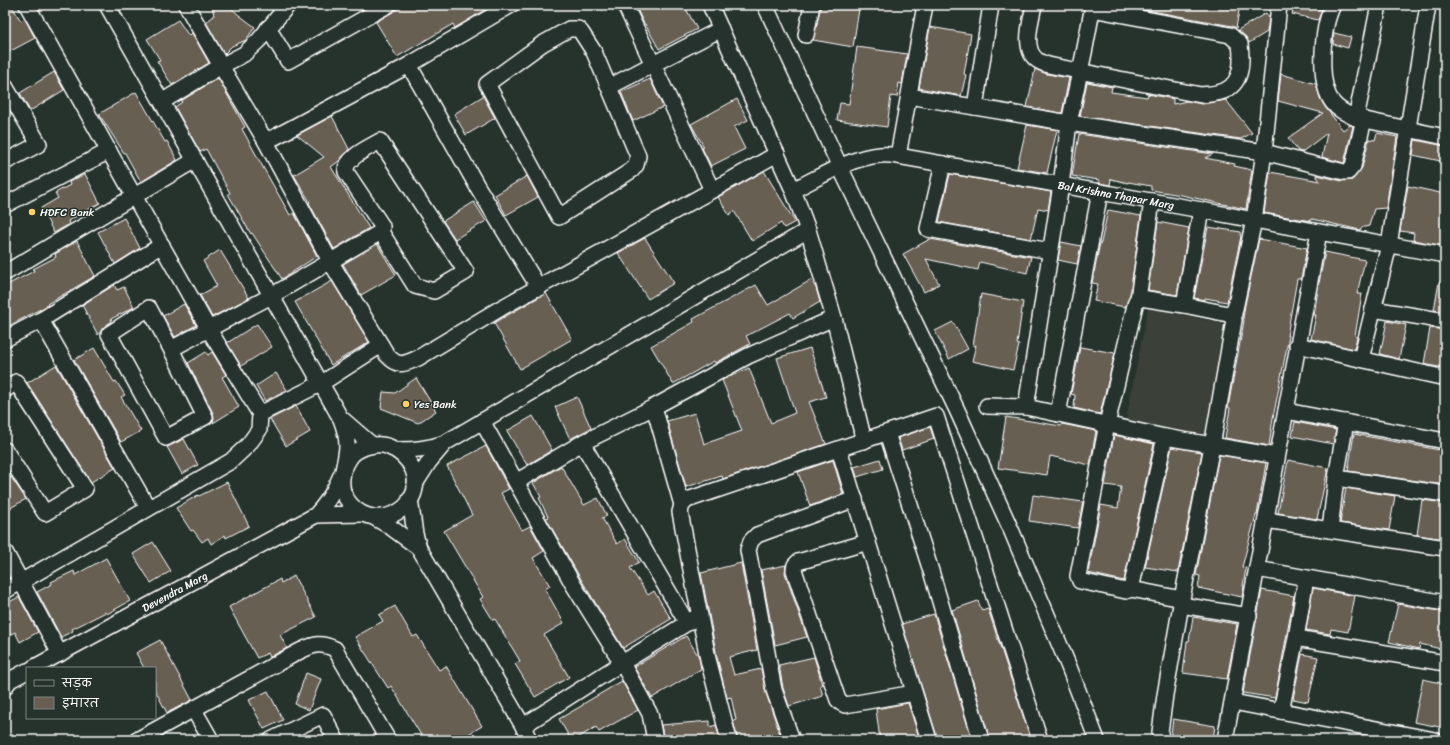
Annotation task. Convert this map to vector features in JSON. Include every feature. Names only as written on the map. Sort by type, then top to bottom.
[{"type":"street","points":[[5,591],[231,461],[248,445],[260,430],[260,414],[208,328],[27,5]]},
{"type":"street","points":[[108,5],[341,418],[347,446],[341,485],[345,497],[352,507],[389,526],[419,548]]},
{"type":"street","points":[[186,5],[220,66],[265,140],[330,261],[381,345],[392,361],[398,364],[404,364],[418,358],[501,308],[777,154]]},
{"type":"street","points":[[163,101],[220,66],[244,54],[288,5]]},
{"type":"street","points":[[268,28],[288,62],[388,5]]},
{"type":"street","points":[[265,140],[275,137],[408,65],[511,5]]},
{"type":"street","points":[[625,5],[712,190]]},
{"type":"street","points":[[710,5],[793,190],[808,230],[834,318],[864,441]]},
{"type":"street","points":[[765,5],[840,166],[954,403],[1012,532],[1069,667],[1097,740]]},
{"type":"street","points":[[806,35],[812,5]]},
{"type":"street","points":[[898,156],[925,5]]},
{"type":"street","points":[[975,107],[991,5]]},
{"type":"street","points":[[1026,407],[1061,185],[1069,123],[1080,71],[1092,7],[1230,35],[1240,44],[1241,68],[1235,81],[1227,90],[1215,94],[1201,95],[1080,71],[1052,66],[1037,60],[1032,53],[1028,38],[1034,5]]},
{"type":"street","points":[[1160,740],[1165,696],[1181,602],[1212,446],[1233,318],[1254,220],[1264,152],[1279,5]]},
{"type":"street","points":[[1333,5],[1325,34],[1322,56],[1323,80],[1333,103],[1344,113],[1360,118],[1445,136]]},
{"type":"street","points":[[909,96],[1069,123],[1264,152],[1348,172],[1353,166],[1379,5]]},
{"type":"street","points":[[1361,359],[1389,245],[1428,5]]},
{"type":"street","points":[[569,29],[578,29],[594,52],[609,87],[638,156],[636,165],[632,170],[559,217],[487,84],[542,44],[569,29]]},
{"type":"street","points":[[609,87],[721,29]]},
{"type":"street","points":[[408,65],[477,186],[539,288]]},
{"type":"street","points":[[5,86],[39,144],[5,162]]},
{"type":"street","points":[[380,141],[466,272],[434,291],[415,286],[381,232],[382,226],[346,172],[345,167],[347,162],[352,158],[380,141]]},
{"type":"street","points":[[5,205],[109,151]]},
{"type":"street","name":"Bal Krishna Thapar Marg","points":[[793,190],[840,166],[880,155],[898,156],[1445,255]]},
{"type":"street","points":[[5,274],[195,160]]},
{"type":"street","points":[[943,164],[928,229],[1050,251]]},
{"type":"street","points":[[1058,414],[1100,192]]},
{"type":"street","points":[[1152,201],[1138,299],[1135,304],[1107,424],[1078,578],[1083,582],[1126,591],[1131,589],[1181,602],[1249,616]]},
{"type":"street","points":[[1184,304],[1201,210]]},
{"type":"street","points":[[396,450],[415,450],[445,443],[808,230]]},
{"type":"street","points":[[171,349],[208,328],[271,296],[381,232]]},
{"type":"street","points":[[1225,740],[1258,569],[1277,456],[1319,232]]},
{"type":"street","points":[[5,339],[41,320],[162,245]]},
{"type":"street","points":[[1138,299],[1141,298],[1184,304],[1228,314],[1233,318]]},
{"type":"street","points":[[149,308],[171,349],[205,417],[166,438],[109,334],[149,308]]},
{"type":"street","points":[[1374,309],[1445,321]]},
{"type":"street","points":[[516,482],[582,443],[654,407],[748,356],[834,318]]},
{"type":"street","points":[[41,320],[148,508]]},
{"type":"street","points":[[260,414],[322,383],[381,345]]},
{"type":"street","points":[[1298,346],[1445,378]]},
{"type":"street","points":[[5,390],[16,382],[84,489],[45,513],[6,453]]},
{"type":"street","points":[[987,406],[1026,407],[1165,437],[1277,456]]},
{"type":"street","points":[[654,407],[682,505]]},
{"type":"street","points":[[1286,411],[1445,441]]},
{"type":"street","points":[[693,619],[680,512],[682,505],[687,500],[936,416],[1040,740]]},
{"type":"street","points":[[341,418],[372,445]]},
{"type":"street","points":[[482,421],[574,586],[622,663],[650,714],[655,740]]},
{"type":"street","points":[[1330,530],[1336,478],[1346,422]]},
{"type":"street","points":[[887,433],[931,571],[981,740]]},
{"type":"street","points":[[1131,589],[1165,437]]},
{"type":"street","points":[[368,516],[385,517],[395,514],[404,508],[410,499],[415,484],[428,462],[445,443]]},
{"type":"street","points":[[582,443],[693,619],[708,659],[729,740]]},
{"type":"street","points":[[342,473],[353,454],[362,448],[372,445],[385,445],[404,456],[410,464],[414,474],[415,484]]},
{"type":"street","points":[[839,449],[929,740]]},
{"type":"street","name":"Devendra Marg","points":[[35,667],[316,515],[327,503],[342,473]]},
{"type":"street","points":[[1336,478],[1445,494]]},
{"type":"street","points":[[410,499],[415,534],[419,548],[526,733],[622,663],[693,619]]},
{"type":"street","points":[[792,740],[774,690],[748,550],[751,541],[757,535],[855,499]]},
{"type":"street","name":"Devendra Marg","points":[[316,515],[368,516]]},
{"type":"street","points":[[1266,520],[1445,548]]},
{"type":"street","points":[[868,542],[798,562],[795,565],[794,570],[838,700],[845,705],[914,693]]},
{"type":"street","points":[[5,552],[60,654]]},
{"type":"street","points":[[1258,569],[1445,603]]},
{"type":"street","points":[[1281,711],[1296,638],[1306,578]]},
{"type":"street","points":[[1296,638],[1445,663]]},
{"type":"street","points":[[137,740],[194,710],[300,650],[314,644],[325,644],[335,649],[388,740]]},
{"type":"street","points":[[7,680],[26,671]]},
{"type":"street","points":[[1233,702],[1435,740]]},
{"type":"street","points":[[194,710],[211,740]]},
{"type":"street","points":[[271,740],[323,715],[336,740]]},
{"type":"shaded area","points":[[1148,308],[1232,325],[1209,437],[1126,420]]},
{"type":"building","points":[[5,5],[11,5],[21,21],[25,19],[35,38],[5,54]]},
{"type":"building","points":[[212,5],[228,5],[255,27],[246,40],[232,46],[224,54],[206,22],[214,16]]},
{"type":"building","points":[[404,5],[493,5],[455,28],[453,24],[397,57],[376,22]]},
{"type":"building","points":[[635,5],[684,5],[697,29],[659,49]]},
{"type":"building","points":[[821,5],[859,9],[853,47],[813,40]]},
{"type":"building","points":[[1126,5],[1240,5],[1236,28]]},
{"type":"building","points":[[1294,5],[1301,5],[1322,10],[1318,20],[1292,14]]},
{"type":"building","points":[[1266,13],[1269,18],[1267,32],[1249,43],[1246,37],[1238,30]]},
{"type":"building","points":[[178,20],[189,36],[192,33],[209,63],[172,85],[157,61],[160,60],[147,39]]},
{"type":"building","points":[[930,27],[971,34],[964,74],[966,75],[961,96],[919,88]]},
{"type":"building","points":[[1334,33],[1351,37],[1348,48],[1333,44]]},
{"type":"building","points":[[857,47],[907,54],[902,84],[899,83],[897,97],[891,96],[887,127],[837,120],[840,103],[849,104]]},
{"type":"building","points":[[1035,69],[1047,74],[1069,78],[1062,113],[1027,107]]},
{"type":"building","points":[[54,72],[64,90],[30,111],[20,93]]},
{"type":"building","points":[[1281,74],[1316,84],[1320,98],[1325,107],[1343,130],[1350,125],[1353,126],[1344,163],[1322,157],[1327,133],[1302,152],[1298,151],[1288,138],[1323,113],[1278,101]]},
{"type":"building","points":[[218,78],[245,127],[242,129],[264,169],[290,215],[294,213],[317,256],[282,279],[252,233],[251,234],[228,194],[230,193],[206,149],[200,152],[175,107],[182,102],[181,101]]},
{"type":"building","points":[[650,79],[663,107],[633,121],[621,92]]},
{"type":"building","points":[[1087,82],[1112,87],[1111,92],[1147,97],[1148,94],[1173,99],[1173,104],[1187,101],[1202,104],[1226,100],[1252,133],[1241,139],[1080,116]]},
{"type":"building","points":[[136,92],[165,142],[167,141],[177,160],[141,182],[125,153],[99,114]]},
{"type":"building","points":[[483,96],[495,118],[466,135],[454,114]]},
{"type":"building","points":[[737,99],[748,120],[734,127],[745,149],[711,166],[702,148],[704,147],[691,124]]},
{"type":"building","points":[[332,116],[349,149],[339,161],[331,167],[369,228],[334,249],[309,203],[310,202],[294,175],[324,157],[297,135]]},
{"type":"building","points":[[1027,125],[1057,130],[1047,173],[1017,168]]},
{"type":"building","points":[[1377,133],[1397,137],[1386,208],[1374,209],[1369,226],[1361,228],[1360,230],[1312,219],[1311,221],[1264,213],[1270,172],[1320,181],[1317,175],[1342,181],[1352,180],[1362,168],[1369,139],[1375,140]]},
{"type":"building","points":[[1079,134],[1213,154],[1205,158],[1235,164],[1234,166],[1252,170],[1246,209],[1151,190],[1151,186],[1111,179],[1110,185],[1099,183],[1099,180],[1072,176]]},
{"type":"building","points":[[1415,140],[1445,146],[1445,162],[1413,155]]},
{"type":"building","points":[[764,171],[795,222],[784,228],[781,223],[752,241],[734,211],[729,215],[718,197]]},
{"type":"building","points":[[85,174],[100,203],[68,221],[69,224],[54,233],[41,208],[58,198],[55,193],[70,185],[69,182]]},
{"type":"building","points":[[950,174],[1051,192],[1048,210],[1038,208],[1031,239],[939,222]]},
{"type":"building","points":[[527,176],[538,197],[506,215],[495,195]]},
{"type":"building","points":[[1408,186],[1445,194],[1445,246],[1413,240],[1414,233],[1400,231]]},
{"type":"building","points":[[474,202],[486,221],[455,239],[443,221]]},
{"type":"building","points":[[1108,210],[1141,216],[1130,295],[1125,307],[1094,301],[1098,284],[1092,283]]},
{"type":"building","points":[[124,218],[140,248],[115,264],[98,232]]},
{"type":"building","points":[[1158,222],[1189,228],[1177,295],[1148,290]]},
{"type":"building","points":[[1208,227],[1241,232],[1227,302],[1205,298],[1205,300],[1194,298]]},
{"type":"building","points":[[645,238],[674,283],[648,299],[618,253]]},
{"type":"building","points":[[930,239],[1031,257],[1027,273],[980,262],[978,270],[926,259],[939,284],[924,292],[903,254]]},
{"type":"building","points":[[1259,239],[1307,248],[1301,279],[1297,279],[1287,336],[1289,336],[1269,446],[1225,438],[1230,408],[1228,407],[1244,321],[1245,305]]},
{"type":"building","points":[[77,241],[95,276],[47,304],[48,305],[5,328],[5,286],[34,271],[33,269],[56,257],[55,254]]},
{"type":"building","points":[[1061,242],[1081,246],[1077,264],[1058,260]]},
{"type":"building","points":[[377,244],[396,275],[361,295],[343,264]]},
{"type":"building","points":[[220,250],[249,298],[212,317],[200,295],[217,286],[203,261]]},
{"type":"building","points":[[1325,252],[1365,260],[1357,294],[1362,294],[1355,336],[1357,337],[1354,349],[1311,339]]},
{"type":"building","points":[[811,280],[816,288],[820,302],[793,318],[790,313],[746,336],[750,344],[715,363],[714,361],[673,384],[651,346],[694,322],[693,319],[756,285],[768,305]]},
{"type":"building","points":[[332,281],[369,342],[331,365],[295,302]]},
{"type":"building","points":[[1439,282],[1445,283],[1445,312],[1434,310]]},
{"type":"building","points":[[114,285],[117,290],[124,287],[134,307],[111,319],[112,321],[104,327],[98,335],[82,305]]},
{"type":"building","points":[[546,293],[572,339],[520,369],[494,323]]},
{"type":"building","points":[[981,294],[1023,302],[1017,344],[1019,345],[1013,370],[972,361],[976,345],[973,346]]},
{"type":"building","points":[[184,304],[196,325],[175,337],[163,316]]},
{"type":"building","points":[[1387,321],[1406,325],[1399,359],[1380,354]]},
{"type":"building","points":[[953,322],[968,349],[949,359],[935,331]]},
{"type":"building","points":[[257,324],[272,347],[241,366],[227,343]]},
{"type":"building","points":[[1430,328],[1445,330],[1445,364],[1443,368],[1424,364]]},
{"type":"building","points":[[1080,347],[1115,353],[1100,414],[1074,408],[1075,395],[1071,394]]},
{"type":"building","points":[[94,348],[114,382],[116,381],[125,395],[121,397],[141,431],[121,442],[74,360]]},
{"type":"building","points":[[810,348],[826,397],[809,402],[826,444],[723,479],[722,476],[686,487],[667,421],[695,413],[704,444],[742,431],[722,380],[749,368],[771,423],[795,413],[777,358]]},
{"type":"building","points":[[206,352],[208,355],[212,352],[226,375],[222,377],[239,407],[213,423],[213,413],[188,363]]},
{"type":"building","points":[[56,365],[115,468],[91,482],[27,383]]},
{"type":"building","points":[[276,373],[287,390],[265,401],[256,386]]},
{"type":"building","points":[[416,378],[436,411],[418,423],[381,408],[383,392],[395,393]]},
{"type":"building","points":[[577,397],[591,428],[570,439],[555,407]]},
{"type":"building","points":[[296,406],[310,432],[286,446],[270,419]]},
{"type":"building","points":[[533,416],[552,450],[527,465],[507,431]]},
{"type":"building","points":[[1006,417],[1061,426],[1062,424],[1096,431],[1090,465],[1050,456],[1047,475],[998,468]]},
{"type":"building","points":[[1295,422],[1336,430],[1333,444],[1292,436]]},
{"type":"building","points":[[930,427],[934,439],[902,450],[898,438]]},
{"type":"building","points":[[1354,434],[1445,451],[1445,485],[1348,471]]},
{"type":"building","points":[[1114,435],[1154,444],[1124,581],[1088,573],[1101,505],[1118,508],[1121,487],[1105,485]]},
{"type":"building","points":[[184,439],[198,465],[182,474],[167,447]]},
{"type":"building","points":[[486,446],[509,489],[501,493],[522,530],[530,526],[544,551],[533,558],[550,586],[545,589],[564,623],[544,635],[569,677],[535,697],[515,664],[520,661],[495,619],[493,620],[480,599],[483,597],[444,531],[472,515],[447,466]]},
{"type":"building","points":[[1172,447],[1202,452],[1178,572],[1145,567]]},
{"type":"building","points":[[1219,455],[1266,463],[1257,515],[1242,567],[1246,568],[1242,597],[1198,588],[1200,576],[1196,575]]},
{"type":"building","points":[[880,459],[883,469],[857,477],[854,467]]},
{"type":"building","points":[[833,460],[843,494],[810,506],[798,472]]},
{"type":"building","points":[[1288,460],[1328,468],[1317,519],[1278,513]]},
{"type":"building","points":[[561,466],[584,505],[598,498],[607,516],[602,518],[617,544],[625,539],[639,562],[630,568],[648,595],[654,591],[671,619],[623,648],[546,518],[548,517],[539,498],[541,497],[533,483]]},
{"type":"building","points":[[11,477],[26,499],[5,511],[5,480]]},
{"type":"building","points":[[227,482],[249,526],[226,538],[225,535],[211,544],[208,538],[202,542],[193,530],[191,531],[176,508],[198,495],[199,496]]},
{"type":"building","points":[[1346,488],[1395,496],[1389,530],[1340,523]]},
{"type":"building","points":[[1033,495],[1083,502],[1078,528],[1029,521]]},
{"type":"building","points":[[1422,500],[1445,503],[1445,539],[1417,535]]},
{"type":"building","points":[[153,542],[171,571],[151,583],[133,554]]},
{"type":"building","points":[[106,558],[130,601],[107,614],[106,612],[72,629],[73,631],[61,637],[37,592],[52,584],[51,582],[74,571],[75,575]]},
{"type":"building","points":[[741,563],[757,650],[729,657],[734,675],[761,669],[766,693],[782,740],[738,740],[733,721],[736,720],[731,697],[727,698],[717,657],[701,573]]},
{"type":"building","points":[[786,565],[785,573],[807,637],[775,645],[761,570]]},
{"type":"building","points":[[294,576],[316,617],[280,635],[287,648],[270,657],[268,653],[257,658],[229,607],[280,579],[281,583]]},
{"type":"building","points":[[1313,588],[1355,596],[1348,632],[1331,629],[1330,634],[1306,630]]},
{"type":"building","points":[[1262,590],[1294,596],[1275,698],[1243,693]]},
{"type":"building","points":[[19,597],[38,632],[20,642],[15,632],[5,637],[5,604]]},
{"type":"building","points":[[978,601],[982,611],[988,609],[1031,740],[990,740],[952,610]]},
{"type":"building","points":[[1398,604],[1445,612],[1445,650],[1420,644],[1419,649],[1389,642]]},
{"type":"building","points":[[395,606],[413,637],[417,635],[439,670],[446,666],[482,726],[459,740],[424,740],[391,686],[388,688],[355,637],[383,621],[379,615]]},
{"type":"building","points":[[934,614],[972,740],[938,740],[902,624]]},
{"type":"building","points":[[1193,617],[1237,624],[1227,679],[1183,673],[1187,641],[1189,641]]},
{"type":"building","points":[[686,636],[699,657],[701,669],[652,698],[634,667]]},
{"type":"building","points":[[160,640],[192,700],[167,713],[156,692],[156,667],[143,667],[136,653]]},
{"type":"building","points":[[1302,654],[1318,657],[1308,702],[1293,699]]},
{"type":"building","points":[[814,657],[822,685],[820,685],[823,696],[789,706],[783,688],[779,665]]},
{"type":"building","points":[[306,673],[321,679],[309,710],[295,704]]},
{"type":"building","points":[[1423,679],[1445,684],[1445,728],[1414,722]]},
{"type":"building","points":[[622,681],[638,710],[599,732],[596,727],[574,740],[571,740],[559,719]]},
{"type":"building","points":[[268,691],[283,720],[264,729],[249,700]]},
{"type":"building","points":[[908,703],[920,740],[880,740],[876,709]]},
{"type":"building","points":[[1173,719],[1215,726],[1213,740],[1170,740]]},
{"type":"building","points":[[710,721],[710,727],[716,725],[720,740],[664,740],[661,725]]},
{"type":"place","name":"HDFC Bank","points":[[32,212]]},
{"type":"place","name":"Yes Bank","points":[[406,404]]}]
